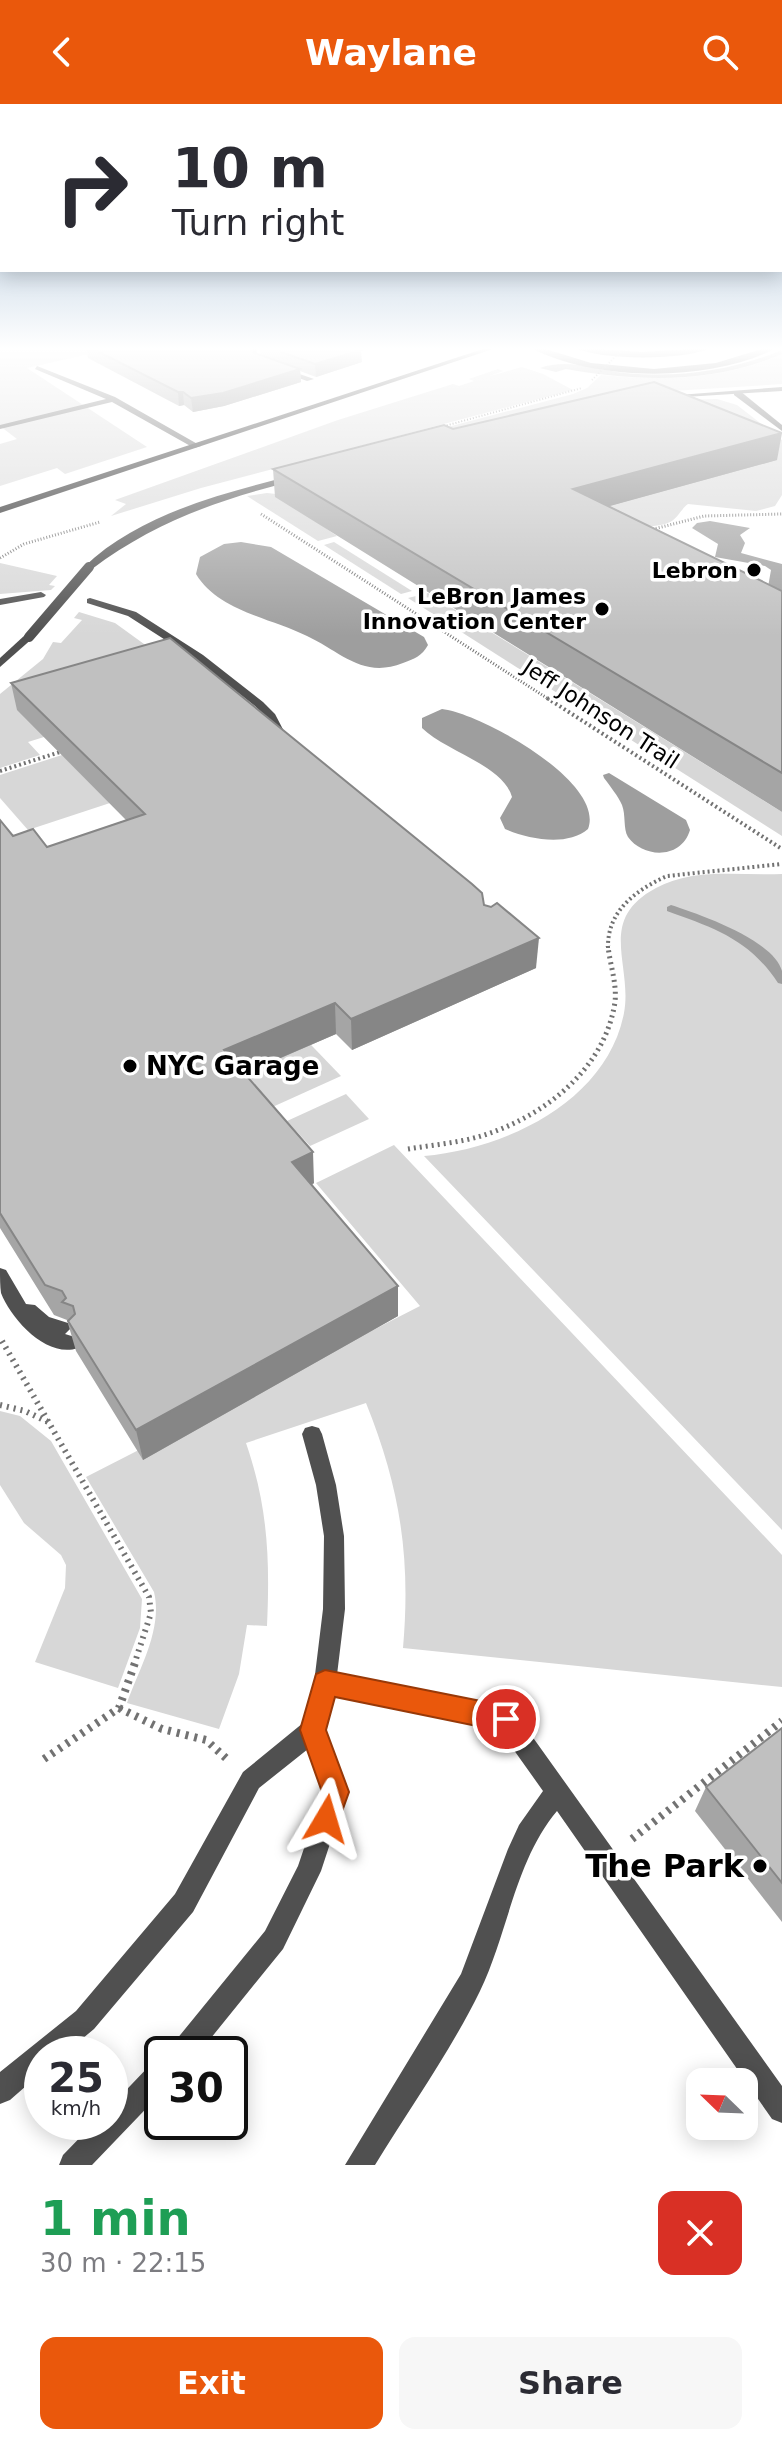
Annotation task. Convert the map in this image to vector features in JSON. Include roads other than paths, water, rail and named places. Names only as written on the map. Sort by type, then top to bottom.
[{"type":"main road","points":[[0,510],[206,443]]},
{"type":"street","points":[[192,443],[197,446]]},
{"type":"street","points":[[0,664],[29,637],[89,567],[116,546],[171,516],[229,494],[303,476]]},
{"type":"street","points":[[0,602],[41,595]]},
{"type":"street","points":[[90,601],[118,608],[199,657],[259,704],[289,751],[275,746],[266,734]]},
{"type":"street","points":[[154,630],[170,652]]},
{"type":"street","points":[[0,1265],[25,1305],[43,1323],[66,1336],[56,1341],[34,1329],[0,1275]]},
{"type":"street","points":[[196,2036],[274,1940],[309,1871],[335,1792],[313,1730],[325,1683],[334,1609],[334,1536],[326,1485],[312,1434]]},
{"type":"street","points":[[325,1683],[506,1719],[782,2109]]},
{"type":"street","points":[[66,2036],[85,2020],[184,1903],[251,1780],[313,1730]]},
{"type":"street","points":[[359,2165],[471,1982],[525,1838],[540,1808],[558,1791]]},
{"type":"street","points":[[0,2090],[24,2070]]},
{"type":"street","points":[[73,2165],[144,2092]]},
{"type":"waterway","points":[[671,909],[720,927],[748,942],[761,952],[782,980]]},
{"type":"place","name":"Lebron","points":[[754,570]]},
{"type":"place","name":"LeBron James Innovation Center","points":[[602,609]]},
{"type":"place","name":"NYC Garage","points":[[130,1066]]},
{"type":"place","name":"The Park","points":[[760,1866]]}]
